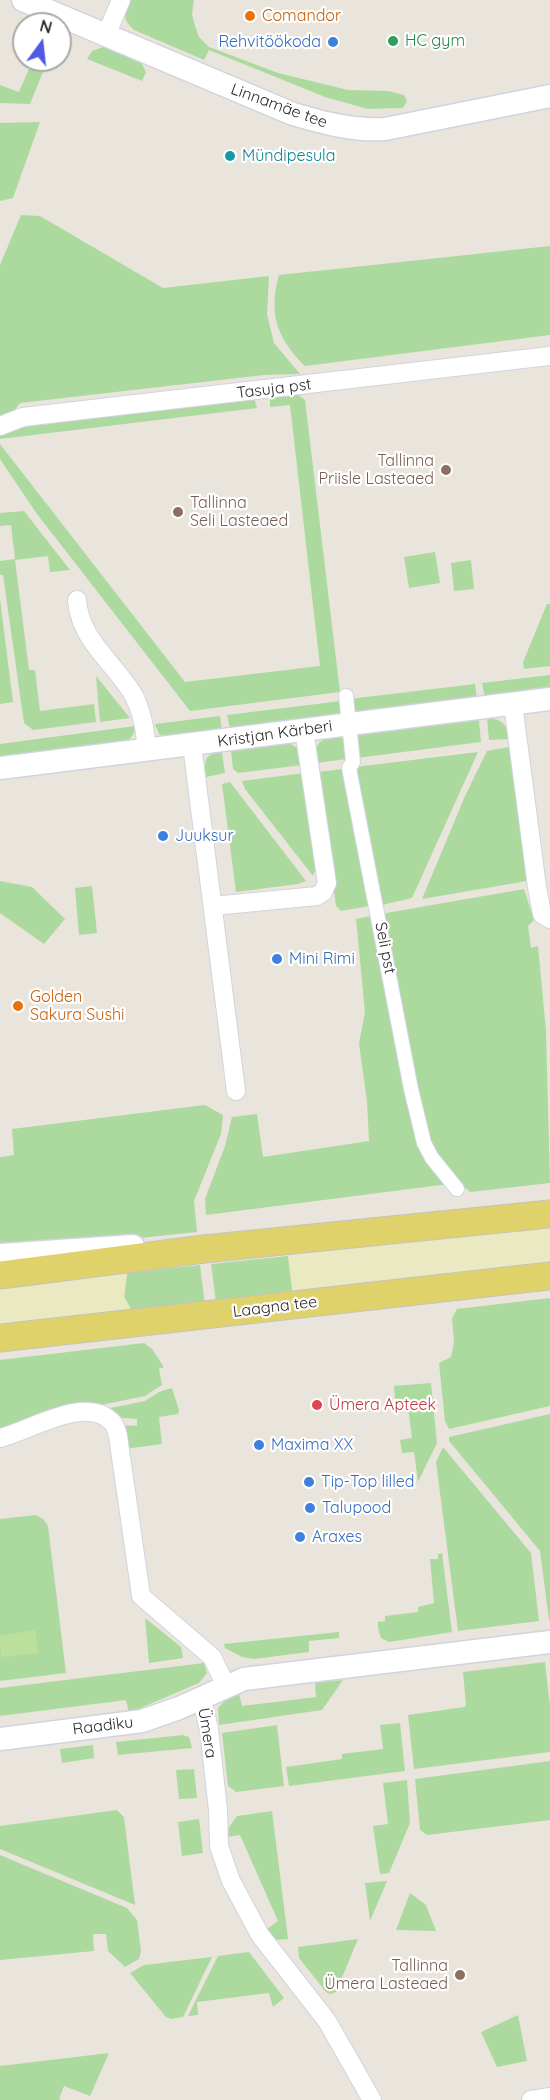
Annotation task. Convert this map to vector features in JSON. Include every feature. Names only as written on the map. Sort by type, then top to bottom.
[{"type":"main road","points":[[0,1275],[204,1249],[550,1214]]},
{"type":"main road","name":"Laagna tee","points":[[0,1338],[550,1276]]},
{"type":"street","name":"Linnamäe tee","points":[[23,0],[293,114],[332,126],[366,130],[385,129],[550,96]]},
{"type":"street","points":[[106,35],[121,0]]},
{"type":"street","name":"Tasuja pst","points":[[0,426],[23,417],[550,356]]},
{"type":"street","points":[[77,600],[78,616],[86,632],[132,693],[144,721],[147,750]]},
{"type":"street","name":"Seli pst","points":[[346,696],[353,762],[349,768],[411,1089],[424,1143],[432,1158],[457,1189]]},
{"type":"street","name":"Kristjan Kärberi","points":[[0,768],[550,699]]},
{"type":"street","points":[[513,704],[537,887],[542,914],[550,919]]},
{"type":"street","points":[[213,906],[318,896],[323,892],[327,883],[304,730]]},
{"type":"street","points":[[192,745],[236,1091]]},
{"type":"street","points":[[0,1255],[166,1244],[204,1249]]},
{"type":"street","points":[[0,1346],[61,1331]]},
{"type":"street","name":"Ümera","points":[[0,1437],[62,1415],[81,1412],[97,1413],[113,1423],[118,1436],[141,1596],[212,1658],[226,1686],[201,1697],[209,1729],[218,1810],[219,1846],[231,1881],[260,1935],[327,2021],[372,2100]]},
{"type":"street","points":[[226,1686],[244,1679],[290,1672],[550,1642]]},
{"type":"street","name":"Raadiku","points":[[0,1739],[142,1721],[179,1708],[201,1697]]},
{"type":"street","points":[[531,2100],[550,2097]]},
{"type":"green space","points":[[131,0],[194,0],[192,14],[195,26],[199,37],[209,47],[278,73],[348,90],[388,91],[404,95],[407,101],[403,108],[368,109],[325,97],[209,50],[204,60],[134,30],[125,16]]},
{"type":"green space","points":[[103,47],[141,62],[146,72],[142,81],[87,59],[92,51]]},
{"type":"green space","points":[[28,72],[43,72],[30,104],[0,103],[0,85],[19,92]]},
{"type":"green space","points":[[40,122],[13,198],[0,201],[0,123]]},
{"type":"green space","points":[[21,215],[40,216],[163,288],[269,276],[267,314],[274,343],[300,374],[264,375],[20,403],[12,414],[0,418],[0,265]]},
{"type":"green space","points":[[550,246],[550,335],[305,366],[288,346],[277,325],[274,301],[279,275]]},
{"type":"green space","points":[[296,393],[305,400],[340,692],[190,711],[37,514],[0,459],[0,444],[185,682],[320,666],[290,405],[270,407],[270,396]]},
{"type":"green space","points":[[254,398],[257,408],[0,439],[0,436],[18,428]]},
{"type":"green space","points":[[24,511],[70,570],[50,572],[48,556],[15,560],[29,670],[35,670],[40,711],[94,704],[96,722],[33,730],[24,723],[3,575],[0,575],[0,561],[15,559],[11,525],[0,526],[0,513]]},
{"type":"green space","points":[[435,552],[440,583],[409,588],[404,557]]},
{"type":"green space","points":[[471,560],[474,589],[454,591],[451,563]]},
{"type":"green space","points":[[0,599],[13,702],[0,704]]},
{"type":"green space","points":[[547,604],[550,604],[550,666],[524,669],[523,662]]},
{"type":"green space","points":[[550,675],[550,690],[485,698],[482,683]]},
{"type":"green space","points":[[96,676],[130,718],[100,722]]},
{"type":"green space","points":[[475,684],[477,700],[350,715],[349,699]]},
{"type":"green space","points":[[341,701],[343,715],[230,729],[227,715]]},
{"type":"green space","points":[[220,716],[222,730],[164,737],[159,734],[155,724]]},
{"type":"green space","points":[[487,718],[503,723],[509,739],[489,740]]},
{"type":"green space","points":[[479,720],[481,742],[357,758],[353,735]]},
{"type":"green space","points":[[135,726],[134,733],[128,742],[0,758],[0,744]]},
{"type":"green space","points":[[345,736],[347,759],[317,763],[317,748],[322,741]]},
{"type":"green space","points":[[286,743],[297,748],[302,765],[238,773],[233,769],[231,751]]},
{"type":"green space","points":[[509,747],[527,881],[422,899],[465,796],[487,751]]},
{"type":"green space","points":[[222,752],[225,773],[206,777],[205,766],[208,756]]},
{"type":"green space","points":[[478,752],[412,898],[382,905],[355,767]]},
{"type":"green space","points":[[342,769],[370,906],[341,911],[336,906],[318,772]]},
{"type":"green space","points":[[304,773],[317,864],[313,876],[245,789],[242,781]]},
{"type":"green space","points":[[230,782],[306,881],[236,892],[222,784]]},
{"type":"green space","points":[[0,881],[32,887],[65,919],[44,944],[0,913]]},
{"type":"green space","points":[[92,886],[97,933],[79,935],[75,888]]},
{"type":"green space","points":[[524,889],[534,920],[528,926],[531,948],[538,946],[546,1031],[550,1183],[470,1192],[457,1181],[426,1143],[384,917],[386,913]]},
{"type":"green space","points":[[370,916],[410,1112],[449,1184],[206,1215],[205,1199],[225,1146],[232,1117],[257,1114],[263,1157],[369,1141],[367,1102],[359,1043],[365,1012],[356,919]]},
{"type":"green space","points":[[205,1105],[223,1115],[221,1134],[194,1201],[197,1232],[112,1241],[0,1247],[0,1157],[14,1155],[12,1129]]},
{"type":"green space","points":[[288,1256],[293,1295],[216,1303],[211,1264]]},
{"type":"green space","points":[[200,1265],[205,1305],[133,1313],[124,1297],[127,1273]]},
{"type":"green space","points":[[550,1298],[550,1406],[449,1429],[445,1421],[439,1363],[451,1357],[454,1342],[452,1318],[457,1309]]},
{"type":"green space","points":[[144,1343],[152,1349],[164,1367],[159,1369],[162,1385],[145,1396],[96,1406],[0,1432],[0,1360]]},
{"type":"green space","points":[[431,1383],[437,1443],[418,1482],[414,1452],[402,1453],[400,1440],[412,1438],[407,1399],[395,1400],[394,1386]]},
{"type":"green space","points":[[172,1388],[179,1410],[178,1414],[159,1417],[162,1444],[124,1449],[118,1425],[137,1426],[137,1419],[112,1417],[100,1410],[145,1401],[159,1392]]},
{"type":"green space","points":[[550,1414],[549,1620],[540,1551],[449,1441],[449,1437]]},
{"type":"green space","points":[[443,1447],[531,1553],[539,1621],[458,1631],[436,1462]]},
{"type":"green space","points":[[36,1515],[48,1526],[66,1673],[0,1681],[0,1519]]},
{"type":"green space","points":[[442,1553],[452,1632],[389,1642],[381,1638],[378,1622],[385,1621],[385,1616],[418,1612],[418,1607],[434,1603],[430,1559],[438,1559],[438,1554]]},
{"type":"green space","points":[[145,1618],[181,1647],[183,1658],[149,1663]]},
{"type":"green space","points":[[35,1630],[38,1653],[1,1657],[0,1636]]},
{"type":"green space","points":[[339,1632],[339,1638],[309,1641],[309,1652],[254,1659],[242,1657],[225,1648],[224,1644]]},
{"type":"green space","points":[[545,1662],[550,1707],[550,1752],[414,1769],[408,1715],[464,1707],[466,1705],[463,1672]]},
{"type":"green space","points":[[204,1663],[207,1673],[199,1683],[129,1713],[126,1700],[0,1716],[0,1688]]},
{"type":"green space","points":[[343,1680],[322,1710],[219,1725],[218,1708],[227,1698],[239,1693],[242,1706],[316,1697],[315,1683]]},
{"type":"green space","points":[[400,1723],[405,1771],[289,1786],[286,1767],[342,1759],[342,1754],[383,1749],[380,1725]]},
{"type":"green space","points":[[277,1725],[284,1786],[236,1792],[228,1786],[222,1733]]},
{"type":"green space","points":[[183,1735],[189,1737],[192,1748],[118,1755],[116,1742]]},
{"type":"green space","points":[[93,1745],[94,1758],[62,1763],[60,1749]]},
{"type":"green space","points":[[550,1761],[550,1820],[427,1835],[420,1830],[415,1779]]},
{"type":"green space","points":[[194,1769],[197,1798],[179,1799],[176,1770]]},
{"type":"green space","points":[[407,1780],[410,1823],[389,1873],[380,1874],[373,1826],[388,1824],[383,1783]]},
{"type":"green space","points":[[117,1810],[124,1817],[135,1905],[0,1849],[0,1826]]},
{"type":"green space","points":[[272,1811],[288,1939],[275,1940],[267,1929],[278,1921],[240,1835],[227,1837],[229,1827],[237,1816]]},
{"type":"green space","points":[[199,1819],[203,1853],[182,1856],[178,1822]]},
{"type":"green space","points":[[0,1855],[127,1908],[137,1920],[141,1951],[139,1959],[125,1967],[108,1951],[106,1934],[93,1934],[94,1951],[0,1960]]},
{"type":"green space","points":[[387,1881],[370,1921],[365,1883]]},
{"type":"green space","points":[[410,1893],[426,1905],[436,1931],[396,1930]]},
{"type":"green space","points":[[358,1939],[336,1992],[330,1994],[299,1958],[298,1947]]},
{"type":"green space","points":[[249,1952],[284,1998],[273,2007],[269,1993],[197,2002],[198,2015],[188,2016],[218,1956]]},
{"type":"green space","points":[[212,1957],[183,2017],[171,2019],[166,2017],[130,1973],[144,1965]]},
{"type":"green space","points":[[518,2015],[527,2061],[497,2067],[481,2032]]},
{"type":"green space","points":[[109,2053],[90,2096],[64,2086],[59,2099],[61,2100],[0,2100],[0,2066]]},
{"type":"sand","points":[[550,1225],[550,1265],[293,1295],[288,1256]]},
{"type":"sand","points":[[127,1273],[124,1297],[133,1313],[0,1328],[0,1288]]},
{"type":"place","name":"Comandor","points":[[250,16]]},
{"type":"place","name":"HC gym","points":[[393,41]]},
{"type":"place","name":"Rehvitöökoda","points":[[333,42]]},
{"type":"place","name":"Mündipesula","points":[[230,156]]},
{"type":"place","name":"Tallinna Priisle Lasteaed","points":[[446,470]]},
{"type":"place","name":"Tallinna Seli Lasteaed","points":[[178,512]]},
{"type":"place","name":"Juuksur","points":[[163,836]]},
{"type":"place","name":"Mini Rimi","points":[[277,959]]},
{"type":"place","name":"Golden Sakura Sushi","points":[[18,1006]]},
{"type":"place","name":"Ümera Apteek","points":[[317,1405]]},
{"type":"place","name":"Maxima XX","points":[[259,1445]]},
{"type":"place","name":"Tip-Top lilled","points":[[309,1482]]},
{"type":"place","name":"Talupood","points":[[310,1508]]},
{"type":"place","name":"Araxes","points":[[300,1537]]},
{"type":"place","name":"Tallinna Ümera Lasteaed","points":[[460,1975]]}]
